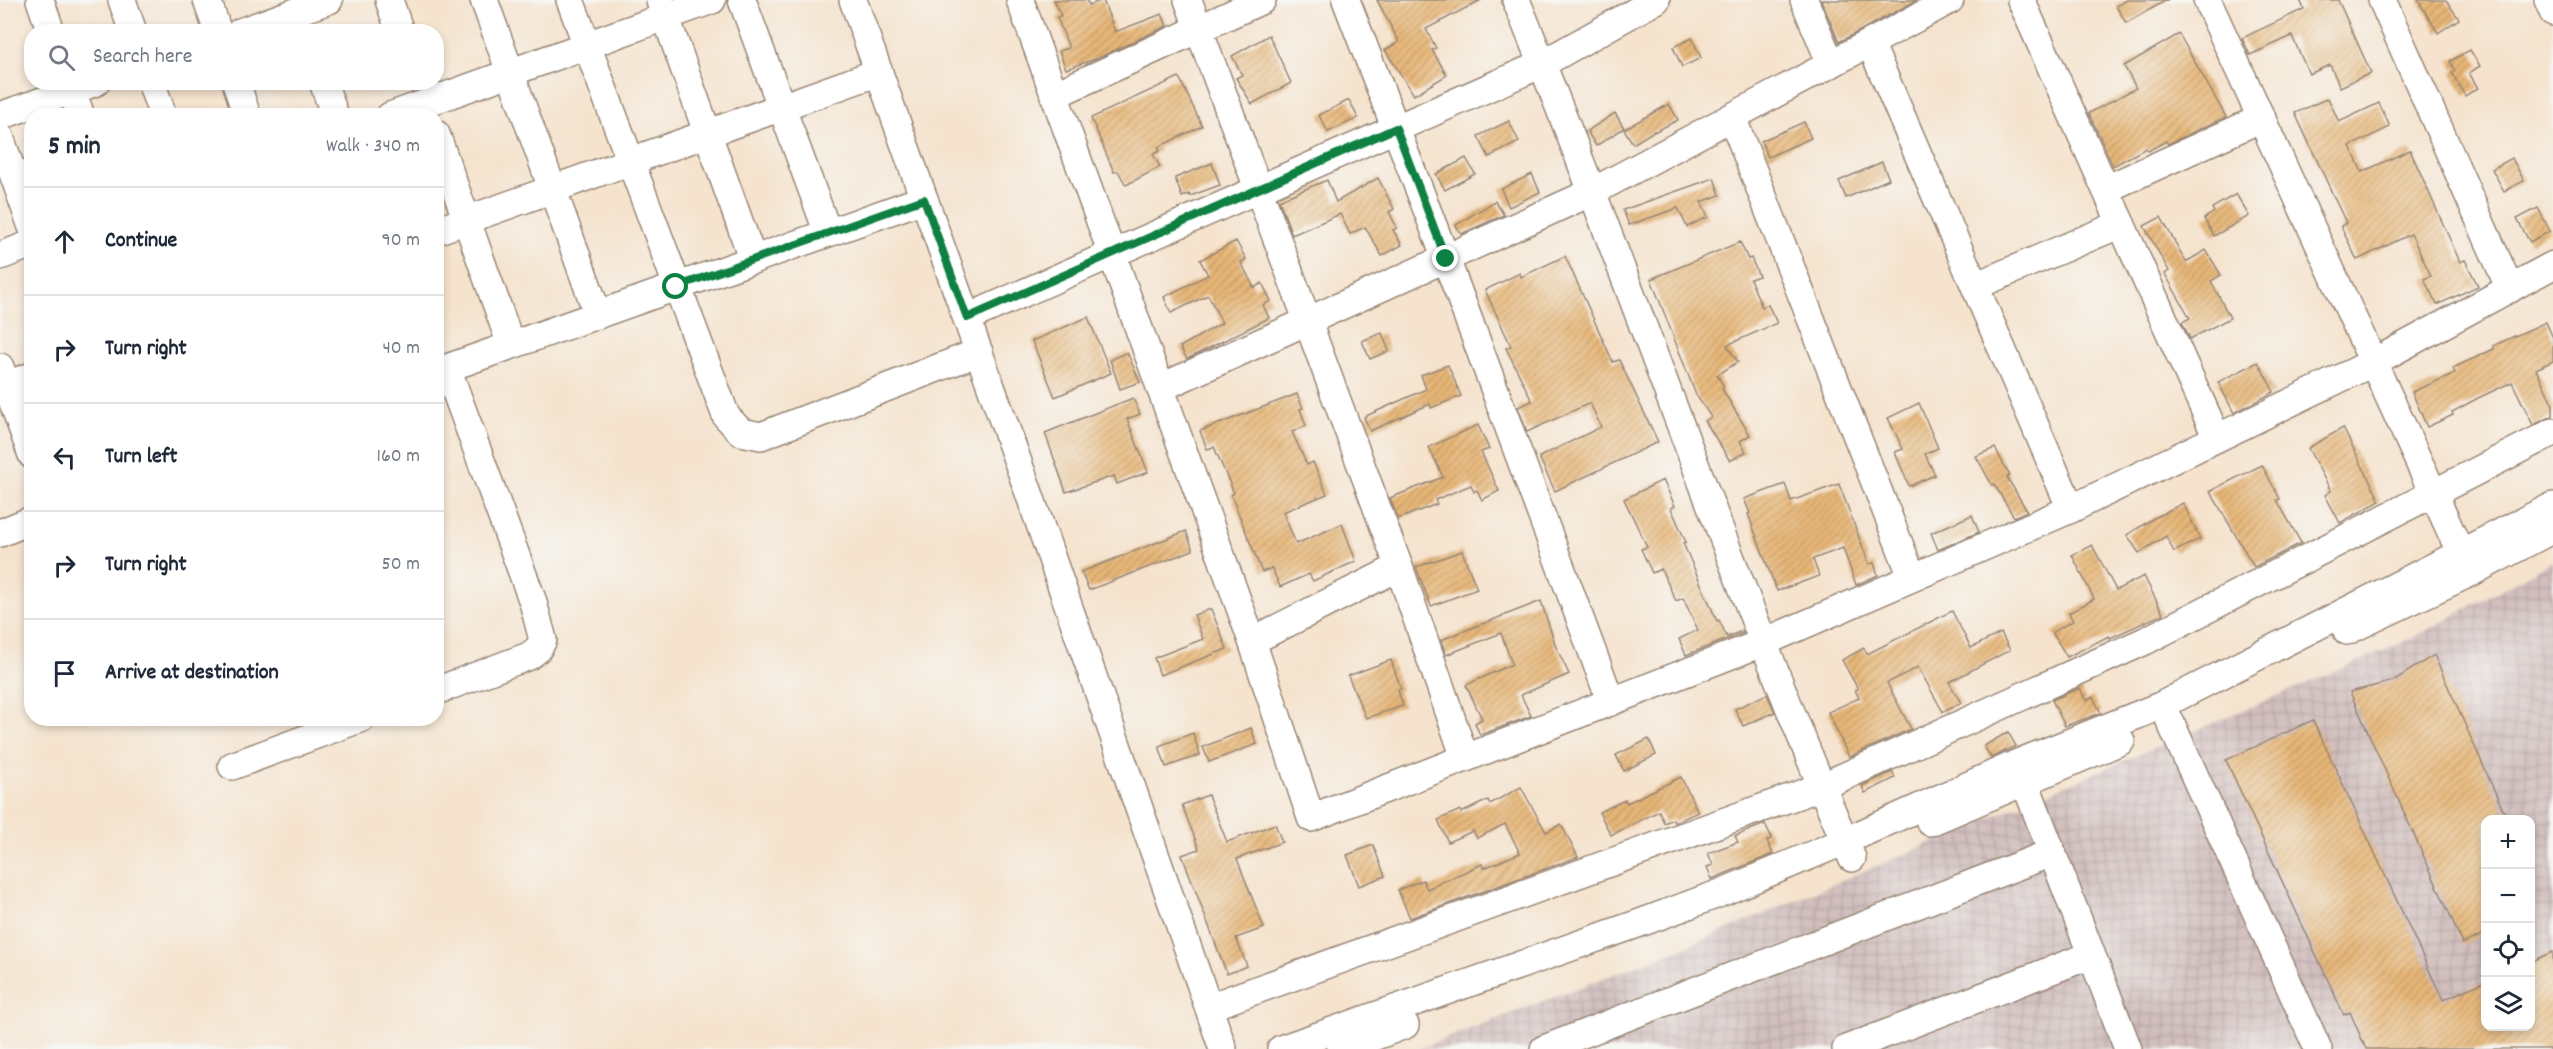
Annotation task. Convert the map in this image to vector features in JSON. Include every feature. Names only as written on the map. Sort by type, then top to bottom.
[{"type":"street","points":[[40,0],[48,24]]},
{"type":"street","points":[[122,0],[130,24]]},
{"type":"street","points":[[207,0],[215,24]]},
{"type":"street","points":[[266,24],[299,14],[329,0]]},
{"type":"street","points":[[389,0],[397,24]]},
{"type":"street","points":[[484,0],[598,315]]},
{"type":"street","points":[[570,0],[726,416],[741,432],[761,436],[979,352]]},
{"type":"street","points":[[408,108],[586,45],[662,8],[712,0]]},
{"type":"street","points":[[742,0],[828,233]]},
{"type":"street","points":[[853,0],[1223,1049]]},
{"type":"street","points":[[1020,0],[1252,641],[1311,818],[1762,643],[2072,509],[2374,362],[2553,265]]},
{"type":"street","points":[[1188,0],[1400,567],[1465,758]]},
{"type":"street","points":[[1054,95],[1262,0]]},
{"type":"street","points":[[1346,0],[1446,259],[1611,702]]},
{"type":"street","points":[[1516,0],[1592,192],[1762,643],[1848,850]]},
{"type":"street","points":[[967,318],[1542,64],[1656,0]]},
{"type":"street","points":[[1804,0],[1831,64]]},
{"type":"street","points":[[1160,388],[1592,192],[1950,0]]},
{"type":"street","points":[[2021,0],[2217,438]]},
{"type":"street","points":[[2207,0],[2466,563]]},
{"type":"street","points":[[2382,0],[2510,289]]},
{"type":"street","points":[[2548,0],[2553,12]]},
{"type":"street","points":[[662,8],[753,260]]},
{"type":"street","points":[[1870,43],[2072,509]]},
{"type":"street","points":[[444,228],[879,72]]},
{"type":"street","points":[[154,90],[160,108]]},
{"type":"street","points":[[239,90],[245,108]]},
{"type":"street","points":[[326,90],[332,108]]},
{"type":"street","points":[[28,108],[80,93]]},
{"type":"street","points":[[0,116],[24,109]]},
{"type":"street","points":[[1732,117],[1912,577]]},
{"type":"street","points":[[2106,189],[2262,118]]},
{"type":"street","points":[[0,137],[24,204]]},
{"type":"street","points":[[444,157],[511,345]]},
{"type":"street","points":[[444,369],[924,199]]},
{"type":"street","points":[[1975,286],[2121,224]]},
{"type":"street","points":[[0,256],[24,247]]},
{"type":"street","points":[[444,375],[533,603],[543,640],[538,649],[529,656],[444,688]]},
{"type":"street","points":[[24,376],[3,376],[24,433]]},
{"type":"street","points":[[1209,1007],[1823,786],[2145,641],[2553,432]]},
{"type":"street","points":[[2022,773],[2169,719],[2466,563],[2553,506]]},
{"type":"street","points":[[0,533],[24,523]]},
{"type":"street","points":[[1281,1049],[1932,822],[2022,773],[2160,706],[2466,563],[2553,529]]},
{"type":"street","points":[[1252,641],[1400,567]]},
{"type":"street","points":[[2169,719],[2318,1049]]},
{"type":"street","points":[[232,766],[340,726]]},
{"type":"street","points":[[2022,773],[2128,1049]]},
{"type":"street","points":[[1341,1049],[1848,850]]},
{"type":"street","points":[[1544,1049],[2051,853]]},
{"type":"street","points":[[1846,1049],[2091,955]]},
{"type":"shaded area","points":[[2553,561],[2553,1049],[1418,1049],[1685,947],[2411,639]]},
{"type":"building","points":[[1054,0],[1087,0],[1089,5],[1103,0],[1115,32],[1162,14],[1167,26],[1098,58],[1066,69],[1059,51],[1069,48],[1057,17],[1061,16]]},
{"type":"building","points":[[1377,0],[1481,0],[1426,29],[1436,48],[1432,50],[1447,75],[1414,95],[1385,50],[1399,42]]},
{"type":"building","points":[[1821,0],[1917,0],[1839,42]]},
{"type":"building","points":[[2127,0],[2167,0],[2126,23],[2116,6]]},
{"type":"building","points":[[2300,0],[2338,0],[2371,73],[2340,87],[2330,65],[2309,74],[2292,36],[2250,55],[2242,38],[2304,9]]},
{"type":"building","points":[[2418,0],[2446,0],[2459,19],[2438,33]]},
{"type":"building","points":[[2179,34],[2226,117],[2168,144],[2166,141],[2148,151],[2146,148],[2113,166],[2089,113],[2136,88],[2124,66]]},
{"type":"building","points":[[1269,35],[1291,83],[1252,104],[1236,78],[1242,75],[1232,56]]},
{"type":"building","points":[[1692,38],[1701,58],[1682,67],[1673,47]]},
{"type":"building","points":[[2470,50],[2480,66],[2469,73],[2478,88],[2465,96],[2452,73],[2455,71],[2450,61]]},
{"type":"building","points":[[1179,77],[1202,126],[1158,147],[1160,151],[1153,154],[1160,167],[1126,185],[1118,171],[1114,172],[1091,118]]},
{"type":"building","points":[[2328,98],[2339,122],[2379,103],[2390,127],[2350,146],[2362,172],[2410,150],[2460,262],[2465,260],[2478,286],[2437,305],[2424,279],[2431,276],[2411,234],[2357,260],[2341,226],[2346,223],[2295,113]]},
{"type":"building","points":[[1349,100],[1358,118],[1328,132],[1319,115]]},
{"type":"building","points":[[1669,104],[1678,120],[1633,144],[1624,129]]},
{"type":"building","points":[[1615,113],[1624,128],[1596,146],[1587,131]]},
{"type":"building","points":[[1509,121],[1519,142],[1489,157],[1478,136]]},
{"type":"building","points":[[1804,122],[1811,138],[1768,157],[1761,141]]},
{"type":"building","points":[[1466,158],[1475,174],[1445,190],[1436,174]]},
{"type":"building","points":[[2512,158],[2524,181],[2504,191],[2492,169]]},
{"type":"building","points":[[1882,162],[1889,179],[1846,198],[1839,181]]},
{"type":"building","points":[[1212,163],[1220,185],[1182,197],[1175,178]]},
{"type":"building","points":[[1532,174],[1540,192],[1509,207],[1501,189]]},
{"type":"building","points":[[1378,178],[1394,209],[1389,212],[1397,228],[1393,230],[1402,245],[1382,256],[1365,227],[1350,234],[1340,214],[1292,235],[1279,200],[1327,180],[1336,202]]},
{"type":"building","points":[[1714,178],[1720,195],[1701,202],[1708,217],[1687,227],[1678,208],[1629,225],[1623,210]]},
{"type":"building","points":[[2236,194],[2249,216],[2214,236],[2204,219],[2214,212],[2212,208]]},
{"type":"building","points":[[1495,201],[1504,215],[1461,234],[1456,225]]},
{"type":"building","points":[[2538,208],[2550,231],[2530,242],[2517,219]]},
{"type":"building","points":[[2161,217],[2186,262],[2206,250],[2221,275],[2211,281],[2230,318],[2190,339],[2182,322],[2190,318],[2165,274],[2169,271],[2144,226]]},
{"type":"building","points":[[1236,241],[1246,259],[1241,262],[1254,288],[1262,283],[1271,301],[1263,305],[1269,318],[1187,359],[1180,347],[1222,323],[1208,295],[1171,313],[1164,297],[1208,275],[1200,260]]},
{"type":"building","points":[[1740,242],[1759,276],[1750,279],[1762,307],[1768,305],[1777,323],[1727,345],[1738,362],[1717,375],[1724,387],[1722,389],[1750,435],[1740,441],[1746,452],[1730,461],[1705,421],[1711,417],[1696,395],[1651,279]]},
{"type":"building","points":[[1565,256],[1613,362],[1619,360],[1658,442],[1555,491],[1539,457],[1601,427],[1590,403],[1527,432],[1518,407],[1532,401],[1506,348],[1511,346],[1485,290],[1520,273],[1521,277]]},
{"type":"building","points":[[1088,317],[1111,373],[1055,397],[1032,341]]},
{"type":"building","points":[[2546,322],[2553,338],[2553,361],[2536,369],[2553,405],[2553,416],[2533,425],[2512,382],[2427,427],[2412,392],[2455,373],[2453,368],[2494,349],[2493,346]]},
{"type":"building","points":[[1382,333],[1389,351],[1370,359],[1362,341]]},
{"type":"building","points":[[1127,352],[1140,382],[1120,389],[1110,360]]},
{"type":"building","points":[[2258,362],[2274,392],[2234,413],[2218,382]]},
{"type":"building","points":[[1448,365],[1461,396],[1431,408],[1430,404],[1370,431],[1364,417],[1426,389],[1421,375]]},
{"type":"building","points":[[1297,394],[1303,408],[1300,409],[1306,426],[1292,432],[1307,465],[1313,462],[1327,494],[1283,512],[1296,544],[1342,524],[1356,561],[1313,581],[1309,574],[1280,587],[1272,568],[1262,572],[1231,495],[1234,493],[1214,447],[1207,449],[1200,431]]},
{"type":"building","points":[[1133,398],[1140,414],[1127,419],[1148,472],[1117,484],[1114,476],[1066,492],[1045,433]]},
{"type":"building","points":[[1919,403],[1938,448],[1925,454],[1935,475],[1909,486],[1895,452],[1903,449],[1888,418]]},
{"type":"building","points":[[1478,425],[1489,449],[1481,452],[1499,491],[1482,500],[1477,490],[1474,492],[1471,485],[1435,500],[1437,504],[1398,519],[1390,498],[1443,477],[1429,447]]},
{"type":"building","points":[[2343,428],[2380,501],[2340,523],[2325,495],[2331,491],[2308,448]]},
{"type":"building","points":[[1995,448],[2010,476],[2007,477],[2027,511],[2014,517],[1976,456]]},
{"type":"building","points":[[2262,465],[2280,499],[2277,500],[2301,543],[2254,567],[2210,491]]},
{"type":"building","points":[[1663,480],[1675,506],[1671,508],[1686,542],[1683,543],[1717,621],[1719,620],[1727,637],[1742,631],[1743,633],[1686,655],[1679,639],[1698,630],[1683,598],[1676,601],[1661,569],[1652,573],[1641,549],[1647,547],[1624,499]]},
{"type":"building","points":[[1785,484],[1791,501],[1839,484],[1869,564],[1874,563],[1878,575],[1856,585],[1843,548],[1813,559],[1819,576],[1777,591],[1744,499]]},
{"type":"building","points":[[2183,503],[2200,539],[2174,552],[2166,536],[2139,553],[2127,535]]},
{"type":"building","points":[[1972,515],[1979,532],[1938,550],[1931,533]]},
{"type":"building","points":[[1186,531],[1193,550],[1089,590],[1081,572]]},
{"type":"building","points":[[2092,545],[2116,590],[2144,576],[2163,614],[2110,638],[2109,636],[2067,657],[2052,632],[2073,621],[2069,613],[2094,599],[2072,555]]},
{"type":"building","points":[[1462,551],[1477,589],[1431,606],[1416,567]]},
{"type":"building","points":[[1541,601],[1556,647],[1569,674],[1521,695],[1531,716],[1480,735],[1475,723],[1482,719],[1466,685],[1512,664],[1501,633],[1446,655],[1441,640]]},
{"type":"building","points":[[1211,609],[1227,649],[1160,675],[1154,658],[1203,639],[1194,615]]},
{"type":"building","points":[[1952,611],[1971,648],[2001,633],[2010,650],[1949,682],[1961,703],[1943,712],[1918,667],[1887,683],[1911,729],[1849,757],[1828,712],[1859,698],[1855,690],[1858,689],[1842,660],[1864,648],[1867,654]]},
{"type":"building","points":[[2434,655],[2505,815],[2481,815],[2481,935],[2463,944],[2350,692],[2393,681]]},
{"type":"building","points":[[1391,660],[1401,689],[1398,690],[1403,706],[1366,718],[1348,676]]},
{"type":"building","points":[[2080,688],[2086,701],[2093,697],[2101,713],[2065,726],[2052,700]]},
{"type":"building","points":[[1767,694],[1775,712],[1743,726],[1735,709]]},
{"type":"building","points":[[2313,720],[2443,1000],[2481,983],[2481,1031],[2535,1031],[2535,960],[2553,952],[2553,1049],[2366,1049],[2350,1012],[2344,1015],[2226,760]]},
{"type":"building","points":[[1251,728],[1257,744],[1209,762],[1203,747]]},
{"type":"building","points":[[2008,732],[2016,746],[1991,758],[1984,746]]},
{"type":"building","points":[[1193,733],[1200,755],[1166,767],[1159,746]]},
{"type":"building","points":[[1649,739],[1656,755],[1624,771],[1616,755]]},
{"type":"building","points":[[1892,772],[1895,778],[1865,793],[1862,786]]},
{"type":"building","points":[[1681,777],[1698,812],[1674,823],[1673,819],[1664,823],[1659,811],[1611,835],[1599,812],[1625,800],[1627,803]]},
{"type":"building","points":[[1521,787],[1546,832],[1561,824],[1578,857],[1410,918],[1398,890],[1423,880],[1427,889],[1482,864],[1484,868],[1520,853],[1505,824],[1477,838],[1473,831],[1448,842],[1438,820],[1460,810],[1461,813],[1488,800],[1490,804]]},
{"type":"building","points":[[1208,795],[1227,842],[1275,824],[1282,842],[1237,859],[1264,928],[1236,938],[1247,966],[1227,974],[1182,855],[1199,849],[1182,805]]},
{"type":"building","points":[[1765,824],[1772,838],[1767,841],[1773,854],[1712,879],[1707,867],[1713,865],[1708,853],[1738,842],[1735,836]]},
{"type":"building","points":[[1373,845],[1385,876],[1359,886],[1347,855]]},
{"type":"route","points":[[676,287],[924,199],[967,318],[1396,128],[1446,259]]}]
